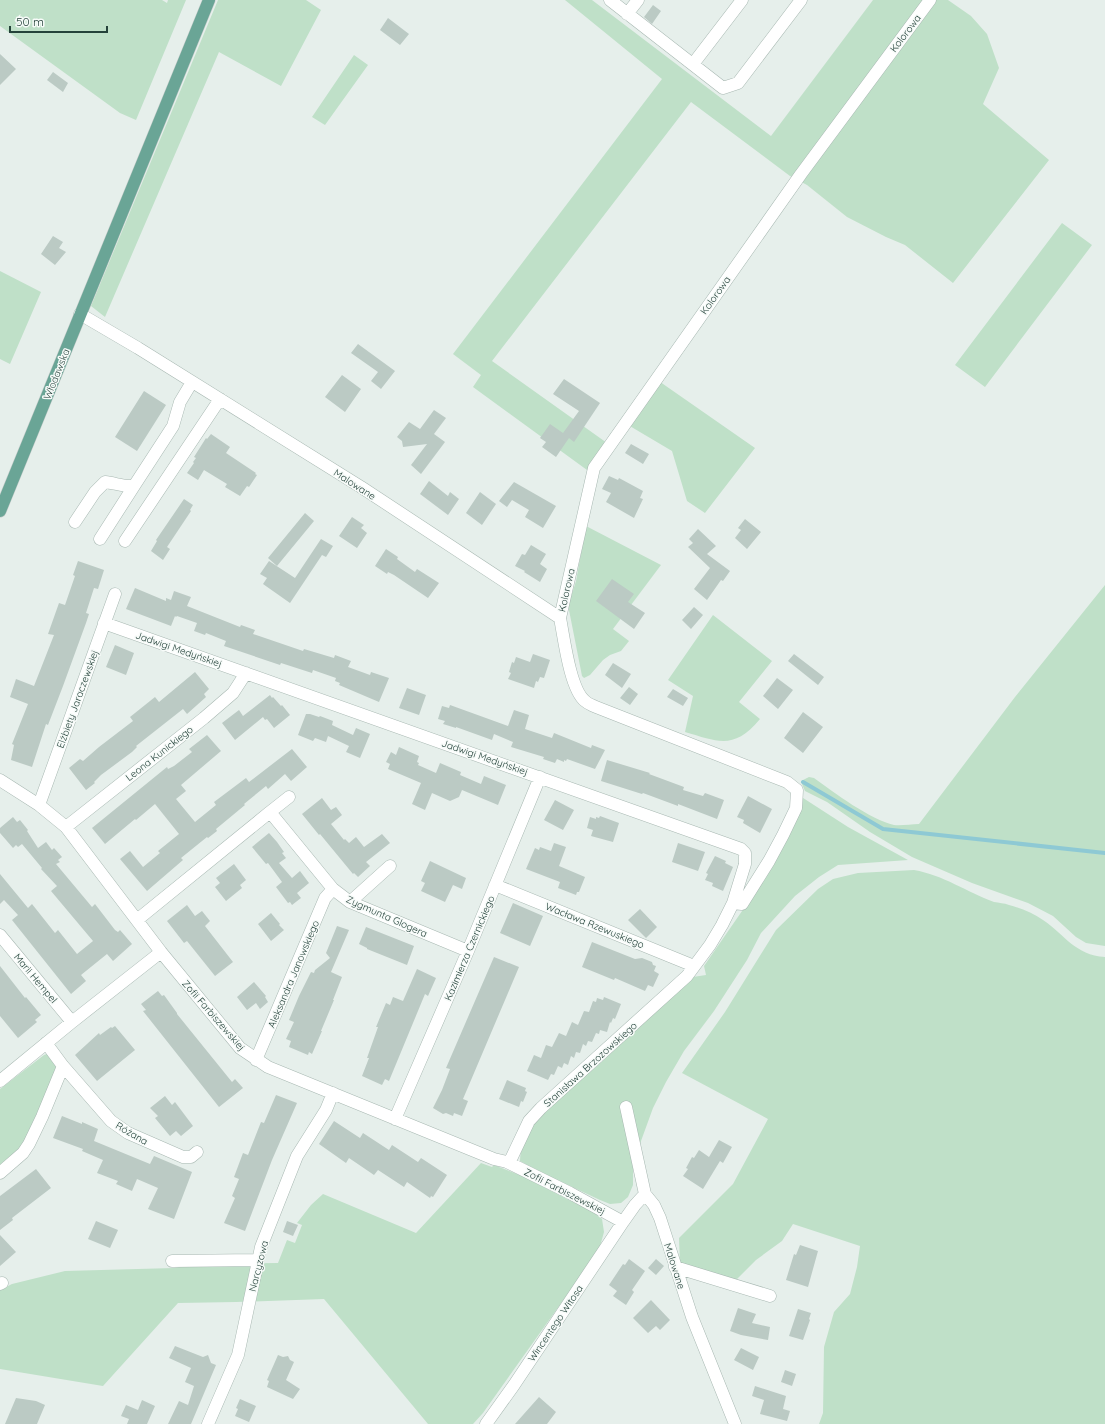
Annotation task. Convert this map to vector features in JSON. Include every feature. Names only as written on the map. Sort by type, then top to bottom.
[{"type":"main road","name":"Włodawska","points":[[0,511],[209,0]]},
{"type":"street","points":[[610,0],[723,88],[738,83],[801,0]]},
{"type":"street","points":[[627,14],[638,0]]},
{"type":"street","points":[[693,64],[742,0]]},
{"type":"street","name":"Kolorowa","points":[[560,618],[594,468],[801,174],[930,0]]},
{"type":"street","name":"Malowane","points":[[80,314],[220,399],[361,488],[560,618]]},
{"type":"street","points":[[100,539],[173,426],[180,402],[192,382]]},
{"type":"street","points":[[125,541],[220,399]]},
{"type":"street","points":[[75,522],[95,492],[105,482],[126,487],[134,486]]},
{"type":"street","name":"Elżbiety Jaraczewskiej","points":[[39,804],[115,594]]},
{"type":"street","points":[[560,618],[572,678],[584,701],[787,782],[797,790],[796,808],[769,861],[742,904],[733,903]]},
{"type":"street","name":"Jadwigi Medyńskiej","points":[[104,623],[741,849],[745,853],[745,864],[733,903],[714,939],[694,966]]},
{"type":"street","name":"Leona Kunickiego","points":[[66,827],[204,718],[233,693],[246,673]]},
{"type":"street","name":"Kazimierza Czernickiego","points":[[395,1118],[468,951],[540,777]]},
{"type":"street","name":"Zofii Farbiszewskiej","points":[[0,780],[39,804],[66,827],[162,952],[240,1048],[256,1060],[268,1067],[494,1159],[507,1162],[570,1193],[623,1222]]},
{"type":"street","points":[[137,920],[289,797]]},
{"type":"street","name":"Zygmunta Glogera","points":[[270,812],[333,889],[350,902],[468,951]]},
{"type":"street","points":[[350,902],[390,866]]},
{"type":"street","name":"Wacława Rzewuskiego","points":[[495,885],[694,966]]},
{"type":"street","name":"Aleksandra Janowskiego","points":[[256,1060],[325,898],[333,889]]},
{"type":"street","name":"Marii Hempel","points":[[0,935],[72,1022]]},
{"type":"street","points":[[0,1081],[72,1022],[162,952]]},
{"type":"street","name":"Stanisława Brzozowskiego","points":[[507,1162],[511,1159],[529,1121],[541,1108],[687,976],[694,966]]},
{"type":"street","name":"Różana","points":[[46,1043],[63,1066],[111,1120],[128,1133],[183,1157],[191,1158],[197,1152]]},
{"type":"street","points":[[0,1173],[23,1153],[29,1144],[63,1066]]},
{"type":"street","name":"Narcyzowa","points":[[208,1424],[238,1355],[261,1247],[298,1156],[326,1110],[333,1093]]},
{"type":"street","name":"Malowane","points":[[626,1107],[645,1194],[654,1204],[660,1218],[692,1317],[735,1424]]},
{"type":"street","name":"Wincentego Witosa","points":[[486,1424],[514,1385],[623,1222],[645,1194]]},
{"type":"street","points":[[172,1261],[258,1260]]},
{"type":"street","points":[[675,1267],[770,1296]]},
{"type":"green space","points":[[0,0],[162,0],[167,3],[168,0],[186,0],[136,120],[120,113],[0,26]]},
{"type":"green space","points":[[218,0],[306,0],[321,10],[281,86],[219,52],[105,317],[91,306]]},
{"type":"green space","points":[[565,0],[592,0],[771,136],[873,0],[948,0],[971,16],[987,34],[999,68],[983,104],[1049,160],[953,283],[905,245],[847,217],[807,185],[790,176],[691,102],[492,361],[607,443],[587,470],[473,387],[481,375],[453,354],[662,79]]},
{"type":"green space","points":[[354,55],[368,65],[325,125],[312,117]]},
{"type":"green space","points":[[1062,223],[1092,245],[985,387],[955,365]]},
{"type":"green space","points":[[0,271],[41,292],[10,364],[0,359]]},
{"type":"green space","points":[[653,377],[755,448],[705,513],[687,501],[672,451],[623,422]]},
{"type":"green space","points":[[586,526],[661,565],[613,629],[629,641],[621,651],[610,655],[603,660],[590,675],[584,678],[582,676],[569,610],[569,603],[576,581]]},
{"type":"green space","points":[[1105,585],[1105,946],[1086,943],[1076,937],[1053,916],[1028,903],[972,883],[912,857],[870,832],[827,802],[805,791],[802,784],[803,780],[809,777],[814,778],[852,805],[874,818],[894,825],[919,824],[1015,697]]},
{"type":"green space","points":[[713,615],[772,661],[739,702],[760,719],[742,736],[726,741],[707,739],[685,732],[693,696],[668,680]]},
{"type":"green space","points":[[800,796],[848,827],[908,860],[838,865],[819,877],[795,896],[761,933],[747,960],[714,1011],[684,1051],[666,1082],[653,1108],[633,1163],[633,1185],[628,1197],[621,1203],[610,1204],[600,1200],[520,1161],[521,1150],[528,1134],[543,1112],[596,1067],[693,977],[706,975],[704,966],[769,872]]},
{"type":"green space","points":[[914,870],[925,872],[945,880],[994,902],[1007,904],[1027,911],[1043,920],[1078,948],[1095,955],[1105,957],[1105,1424],[819,1424],[823,1413],[824,1347],[834,1312],[850,1294],[857,1267],[860,1246],[793,1224],[782,1241],[756,1260],[735,1281],[680,1264],[679,1238],[733,1184],[768,1119],[682,1073],[725,1012],[776,930],[818,889],[833,879],[858,873]]},
{"type":"green space","points":[[47,1054],[55,1060],[57,1070],[26,1141],[0,1168],[0,1089]]},
{"type":"green space","points":[[481,1163],[492,1167],[494,1165],[522,1176],[593,1212],[602,1219],[604,1232],[599,1250],[483,1413],[473,1424],[428,1424],[324,1299],[178,1303],[103,1386],[0,1369],[0,1290],[12,1284],[65,1271],[174,1268],[194,1264],[278,1263],[287,1240],[295,1243],[302,1225],[297,1223],[311,1205],[323,1194],[416,1233]]},
{"type":"building","points":[[653,5],[661,11],[652,24],[644,17]]},
{"type":"building","points":[[388,18],[409,34],[400,45],[380,30]]},
{"type":"building","points":[[0,54],[16,69],[0,85]]},
{"type":"building","points":[[53,72],[68,83],[63,92],[47,80]]},
{"type":"building","points":[[53,236],[63,242],[59,248],[66,252],[55,265],[41,254]]},
{"type":"building","points":[[358,344],[395,371],[381,389],[371,381],[378,372],[351,353]]},
{"type":"building","points":[[342,375],[361,389],[345,412],[325,397]]},
{"type":"building","points":[[564,379],[600,403],[574,442],[569,438],[556,457],[542,447],[546,442],[540,438],[550,424],[563,433],[579,411],[553,394]]},
{"type":"building","points":[[144,391],[166,405],[137,451],[115,437]]},
{"type":"building","points":[[434,410],[446,418],[434,434],[445,442],[421,474],[411,465],[427,444],[403,447],[402,441],[397,437],[409,422],[420,429]]},
{"type":"building","points":[[211,434],[230,447],[226,453],[257,475],[249,487],[247,486],[240,496],[225,487],[227,484],[204,470],[198,480],[187,473],[194,463],[193,462],[196,458],[194,457],[206,438],[207,439]]},
{"type":"building","points":[[631,444],[649,454],[643,464],[625,453]]},
{"type":"building","points":[[609,476],[618,480],[619,478],[643,491],[640,498],[643,499],[634,518],[606,502],[611,493],[602,489]]},
{"type":"building","points":[[429,481],[448,496],[450,492],[459,499],[448,515],[420,494]]},
{"type":"building","points":[[514,482],[556,506],[543,528],[525,517],[529,510],[512,500],[507,507],[499,501]]},
{"type":"building","points":[[480,492],[496,504],[482,525],[466,513]]},
{"type":"building","points":[[184,499],[193,505],[190,510],[191,511],[167,547],[170,549],[163,560],[151,551],[157,541],[156,540]]},
{"type":"building","points":[[305,513],[314,521],[277,566],[268,558]]},
{"type":"building","points":[[352,517],[364,525],[361,528],[367,533],[357,548],[339,536]]},
{"type":"building","points":[[745,519],[761,532],[747,549],[735,538],[741,530],[738,528]]},
{"type":"building","points":[[698,529],[716,546],[707,554],[730,571],[723,581],[721,580],[707,600],[694,589],[710,568],[688,547],[693,543],[689,539]]},
{"type":"building","points":[[321,539],[333,546],[326,557],[322,555],[290,603],[263,584],[267,578],[260,574],[269,561],[295,578]]},
{"type":"building","points":[[531,545],[546,554],[540,564],[547,569],[540,582],[515,566],[522,554],[525,555]]},
{"type":"building","points":[[386,549],[415,572],[417,569],[439,583],[428,598],[394,575],[388,572],[387,574],[375,566]]},
{"type":"building","points":[[78,561],[104,570],[98,589],[94,588],[86,613],[89,614],[86,623],[48,725],[46,724],[32,767],[11,760],[14,745],[12,744],[28,704],[10,697],[16,679],[34,686],[54,635],[48,634],[59,603],[65,605],[75,576],[73,575]]},
{"type":"building","points":[[612,579],[634,594],[628,602],[645,613],[634,629],[596,601]]},
{"type":"building","points":[[135,588],[166,601],[166,598],[171,600],[174,591],[191,597],[187,606],[240,627],[241,625],[255,630],[253,634],[303,651],[304,649],[334,658],[335,655],[351,661],[348,667],[370,675],[371,672],[389,678],[379,702],[339,685],[340,683],[335,681],[336,678],[313,670],[312,673],[281,663],[280,665],[224,646],[226,641],[206,633],[205,635],[194,631],[197,623],[175,616],[171,626],[126,609]]},
{"type":"building","points":[[694,607],[703,615],[691,629],[682,620]]},
{"type":"building","points":[[115,645],[134,653],[126,675],[106,667]]},
{"type":"building","points":[[533,654],[550,660],[544,678],[540,677],[538,682],[536,681],[534,688],[508,679],[511,673],[509,672],[512,662],[514,663],[516,657],[530,662]]},
{"type":"building","points":[[794,654],[824,677],[818,685],[788,661]]},
{"type":"building","points":[[613,663],[631,674],[622,688],[605,675]]},
{"type":"building","points":[[195,672],[209,689],[204,694],[206,697],[187,714],[183,709],[136,746],[137,747],[132,752],[101,775],[94,782],[95,783],[86,790],[69,768],[80,759],[83,761],[133,721],[130,717],[155,697],[159,702]]},
{"type":"building","points":[[777,678],[793,690],[778,709],[763,696]]},
{"type":"building","points":[[629,687],[638,694],[630,705],[620,698]]},
{"type":"building","points":[[407,688],[426,695],[419,715],[399,708]]},
{"type":"building","points":[[673,689],[688,698],[683,706],[667,697]]},
{"type":"building","points":[[270,695],[281,706],[282,705],[290,715],[274,728],[267,719],[265,720],[263,717],[235,740],[222,723],[239,710],[243,716]]},
{"type":"building","points":[[450,705],[508,726],[514,710],[529,715],[525,729],[552,738],[554,733],[591,748],[592,745],[605,750],[595,769],[567,759],[566,761],[564,760],[564,762],[557,759],[555,763],[543,759],[544,757],[511,747],[513,742],[494,734],[492,740],[443,724],[445,721],[438,719],[442,706],[449,708]]},
{"type":"building","points":[[803,712],[823,727],[803,753],[784,738]]},
{"type":"building","points":[[306,714],[320,716],[333,721],[332,725],[353,735],[356,728],[370,734],[360,758],[346,752],[349,746],[328,736],[326,742],[315,738],[313,741],[298,735]]},
{"type":"building","points":[[207,735],[221,751],[181,785],[186,791],[176,799],[195,822],[216,805],[214,802],[246,778],[249,782],[292,749],[307,767],[291,781],[285,774],[268,789],[266,786],[216,829],[217,831],[208,838],[207,837],[181,858],[183,860],[147,891],[120,859],[130,851],[143,867],[160,853],[158,851],[179,834],[155,804],[105,844],[92,828],[167,767],[168,769],[174,766],[192,752],[189,749]]},
{"type":"building","points":[[399,747],[419,756],[417,762],[419,763],[418,765],[436,773],[440,763],[461,772],[460,775],[481,784],[484,776],[506,785],[498,805],[462,790],[459,797],[450,801],[432,793],[425,810],[412,804],[421,783],[388,769],[390,764],[386,762],[391,752],[396,755]]},
{"type":"building","points":[[607,760],[650,773],[649,774],[684,787],[683,790],[703,796],[705,793],[724,800],[717,819],[678,804],[678,806],[643,793],[642,794],[601,781]]},
{"type":"building","points":[[748,796],[772,809],[760,833],[743,823],[744,820],[737,817]]},
{"type":"building","points":[[322,798],[331,810],[336,807],[342,815],[331,824],[344,840],[345,839],[349,843],[356,837],[364,847],[382,834],[390,843],[366,862],[370,866],[358,877],[354,873],[353,874],[302,814]]},
{"type":"building","points":[[555,800],[574,810],[563,830],[544,820]]},
{"type":"building","points":[[600,816],[619,823],[613,842],[591,836],[593,830],[587,828],[590,817],[596,819],[596,817],[599,818]]},
{"type":"building","points":[[13,817],[17,822],[20,820],[28,830],[27,831],[38,848],[46,842],[52,850],[54,848],[62,857],[58,860],[60,862],[56,864],[92,907],[95,904],[115,930],[118,932],[120,930],[132,944],[113,961],[107,954],[81,975],[86,981],[71,994],[12,920],[18,915],[4,900],[0,904],[0,874],[28,908],[32,904],[55,933],[58,930],[77,954],[93,941],[51,891],[57,886],[41,869],[42,868],[22,844],[18,847],[16,845],[13,848],[0,833],[0,828]]},
{"type":"building","points":[[269,833],[284,852],[282,853],[286,858],[279,863],[292,878],[300,871],[309,883],[297,893],[301,898],[292,905],[290,902],[288,903],[276,887],[282,882],[268,863],[266,864],[252,847]]},
{"type":"building","points":[[554,843],[566,847],[559,866],[585,877],[579,892],[577,892],[576,895],[558,888],[560,882],[526,869],[535,848],[539,850],[540,847],[551,851]]},
{"type":"building","points":[[678,843],[705,852],[698,871],[672,862]]},
{"type":"building","points":[[715,856],[726,861],[725,863],[733,867],[723,891],[712,886],[713,883],[705,880],[708,874],[706,873]]},
{"type":"building","points":[[430,861],[466,878],[462,889],[453,885],[445,902],[421,891],[425,883],[421,881]]},
{"type":"building","points":[[234,864],[246,880],[240,885],[242,888],[226,901],[215,887],[220,883],[216,878]]},
{"type":"building","points":[[513,903],[543,916],[530,946],[500,933]]},
{"type":"building","points":[[187,905],[195,916],[202,911],[210,921],[205,926],[233,962],[215,976],[187,941],[184,943],[167,921]]},
{"type":"building","points":[[640,909],[657,927],[646,938],[628,920]]},
{"type":"building","points":[[271,913],[284,930],[271,941],[258,924]]},
{"type":"building","points":[[337,926],[349,930],[331,972],[342,977],[312,1054],[309,1052],[308,1055],[289,1047],[291,1041],[286,1039],[294,1022],[289,1020],[311,972],[314,973],[315,970],[330,958],[326,953]]},
{"type":"building","points":[[366,927],[414,946],[407,965],[367,949],[359,944]]},
{"type":"building","points":[[592,942],[635,959],[642,958],[652,962],[653,965],[656,966],[654,971],[659,974],[653,987],[648,985],[645,991],[615,978],[614,980],[582,967]]},
{"type":"building","points":[[494,957],[519,967],[463,1099],[468,1101],[462,1116],[454,1113],[453,1116],[446,1113],[443,1114],[433,1108],[450,1069],[446,1068]]},
{"type":"building","points":[[0,966],[25,998],[26,997],[41,1015],[35,1020],[37,1022],[18,1038],[0,1016]]},
{"type":"building","points":[[417,969],[436,978],[428,996],[425,994],[389,1081],[385,1079],[382,1085],[362,1076],[378,1027],[376,1027],[386,1003],[390,1005],[393,997],[403,1001]]},
{"type":"building","points":[[254,982],[266,996],[265,997],[268,1002],[260,1009],[256,1003],[247,1010],[237,997]]},
{"type":"building","points":[[158,991],[162,996],[164,995],[177,1014],[232,1082],[235,1079],[243,1088],[219,1107],[143,1011],[146,1010],[141,1004]]},
{"type":"building","points":[[604,997],[621,1004],[615,1019],[613,1018],[611,1023],[610,1022],[607,1032],[600,1030],[599,1034],[596,1033],[592,1042],[588,1041],[586,1046],[583,1044],[580,1053],[576,1052],[574,1058],[571,1056],[568,1065],[564,1063],[562,1068],[558,1066],[554,1075],[551,1074],[548,1080],[527,1071],[534,1055],[541,1058],[546,1045],[552,1047],[559,1033],[566,1036],[572,1022],[578,1025],[584,1011],[589,1012],[593,1001],[596,1002],[597,998],[603,1000]]},
{"type":"building","points":[[115,1026],[135,1050],[97,1081],[75,1055],[99,1033],[100,1035],[111,1027],[112,1028]]},
{"type":"building","points":[[507,1080],[526,1088],[525,1091],[527,1092],[519,1107],[499,1099]]},
{"type":"building","points":[[276,1095],[297,1103],[272,1160],[245,1231],[224,1223],[235,1198],[232,1196],[239,1179],[234,1177],[243,1153],[248,1155],[261,1122],[264,1123]]},
{"type":"building","points":[[165,1096],[172,1105],[175,1102],[193,1126],[181,1136],[176,1131],[170,1136],[155,1118],[158,1116],[150,1108]]},
{"type":"building","points":[[62,1116],[98,1129],[94,1141],[150,1164],[154,1156],[192,1172],[174,1219],[148,1209],[158,1188],[137,1179],[132,1191],[116,1184],[118,1181],[97,1173],[103,1160],[82,1151],[83,1149],[53,1138]]},
{"type":"building","points":[[334,1121],[360,1138],[363,1133],[389,1150],[392,1145],[418,1162],[421,1158],[447,1175],[433,1197],[431,1196],[430,1198],[407,1182],[404,1187],[378,1170],[374,1175],[349,1158],[346,1163],[319,1144]]},
{"type":"building","points":[[719,1140],[732,1147],[723,1163],[720,1161],[703,1189],[683,1176],[688,1169],[686,1168],[692,1157],[694,1158],[699,1150],[709,1157]]},
{"type":"building","points":[[36,1169],[51,1188],[12,1218],[13,1220],[0,1230],[0,1196]]},
{"type":"building","points":[[96,1221],[118,1230],[110,1248],[88,1239]]},
{"type":"building","points":[[287,1221],[298,1225],[293,1236],[283,1232]]},
{"type":"building","points":[[0,1235],[16,1252],[0,1266]]},
{"type":"building","points":[[800,1245],[818,1251],[808,1287],[786,1280],[794,1254],[796,1255]]},
{"type":"building","points":[[629,1259],[645,1271],[632,1290],[634,1292],[626,1305],[613,1296],[617,1291],[609,1285],[623,1264],[625,1265]]},
{"type":"building","points":[[656,1259],[664,1266],[656,1275],[648,1268]]},
{"type":"building","points":[[651,1300],[670,1320],[660,1330],[656,1326],[648,1333],[633,1318]]},
{"type":"building","points":[[738,1308],[756,1314],[752,1323],[770,1327],[768,1340],[741,1335],[730,1331]]},
{"type":"building","points":[[798,1309],[811,1313],[803,1340],[789,1336]]},
{"type":"building","points":[[175,1346],[203,1357],[208,1355],[211,1363],[216,1365],[191,1424],[168,1424],[179,1401],[188,1405],[194,1386],[185,1382],[191,1368],[169,1358]]},
{"type":"building","points":[[741,1348],[759,1357],[753,1370],[734,1360]]},
{"type":"building","points":[[278,1355],[283,1357],[288,1356],[290,1360],[294,1362],[286,1380],[300,1389],[293,1399],[267,1387],[269,1381],[267,1380]]},
{"type":"building","points":[[785,1370],[796,1374],[792,1386],[781,1382]]},
{"type":"building","points":[[755,1386],[786,1396],[783,1409],[790,1411],[787,1421],[760,1414],[764,1400],[752,1396]]},
{"type":"building","points":[[539,1397],[556,1412],[547,1424],[515,1424]]},
{"type":"building","points":[[16,1398],[36,1401],[45,1405],[37,1424],[5,1424]]},
{"type":"building","points":[[240,1399],[256,1406],[249,1422],[235,1416],[238,1409],[236,1408]]},
{"type":"building","points":[[142,1400],[155,1406],[147,1424],[127,1424],[129,1419],[121,1416],[126,1405],[138,1410]]},
{"type":"waterway","points":[[803,782],[883,829],[1105,853]]}]
